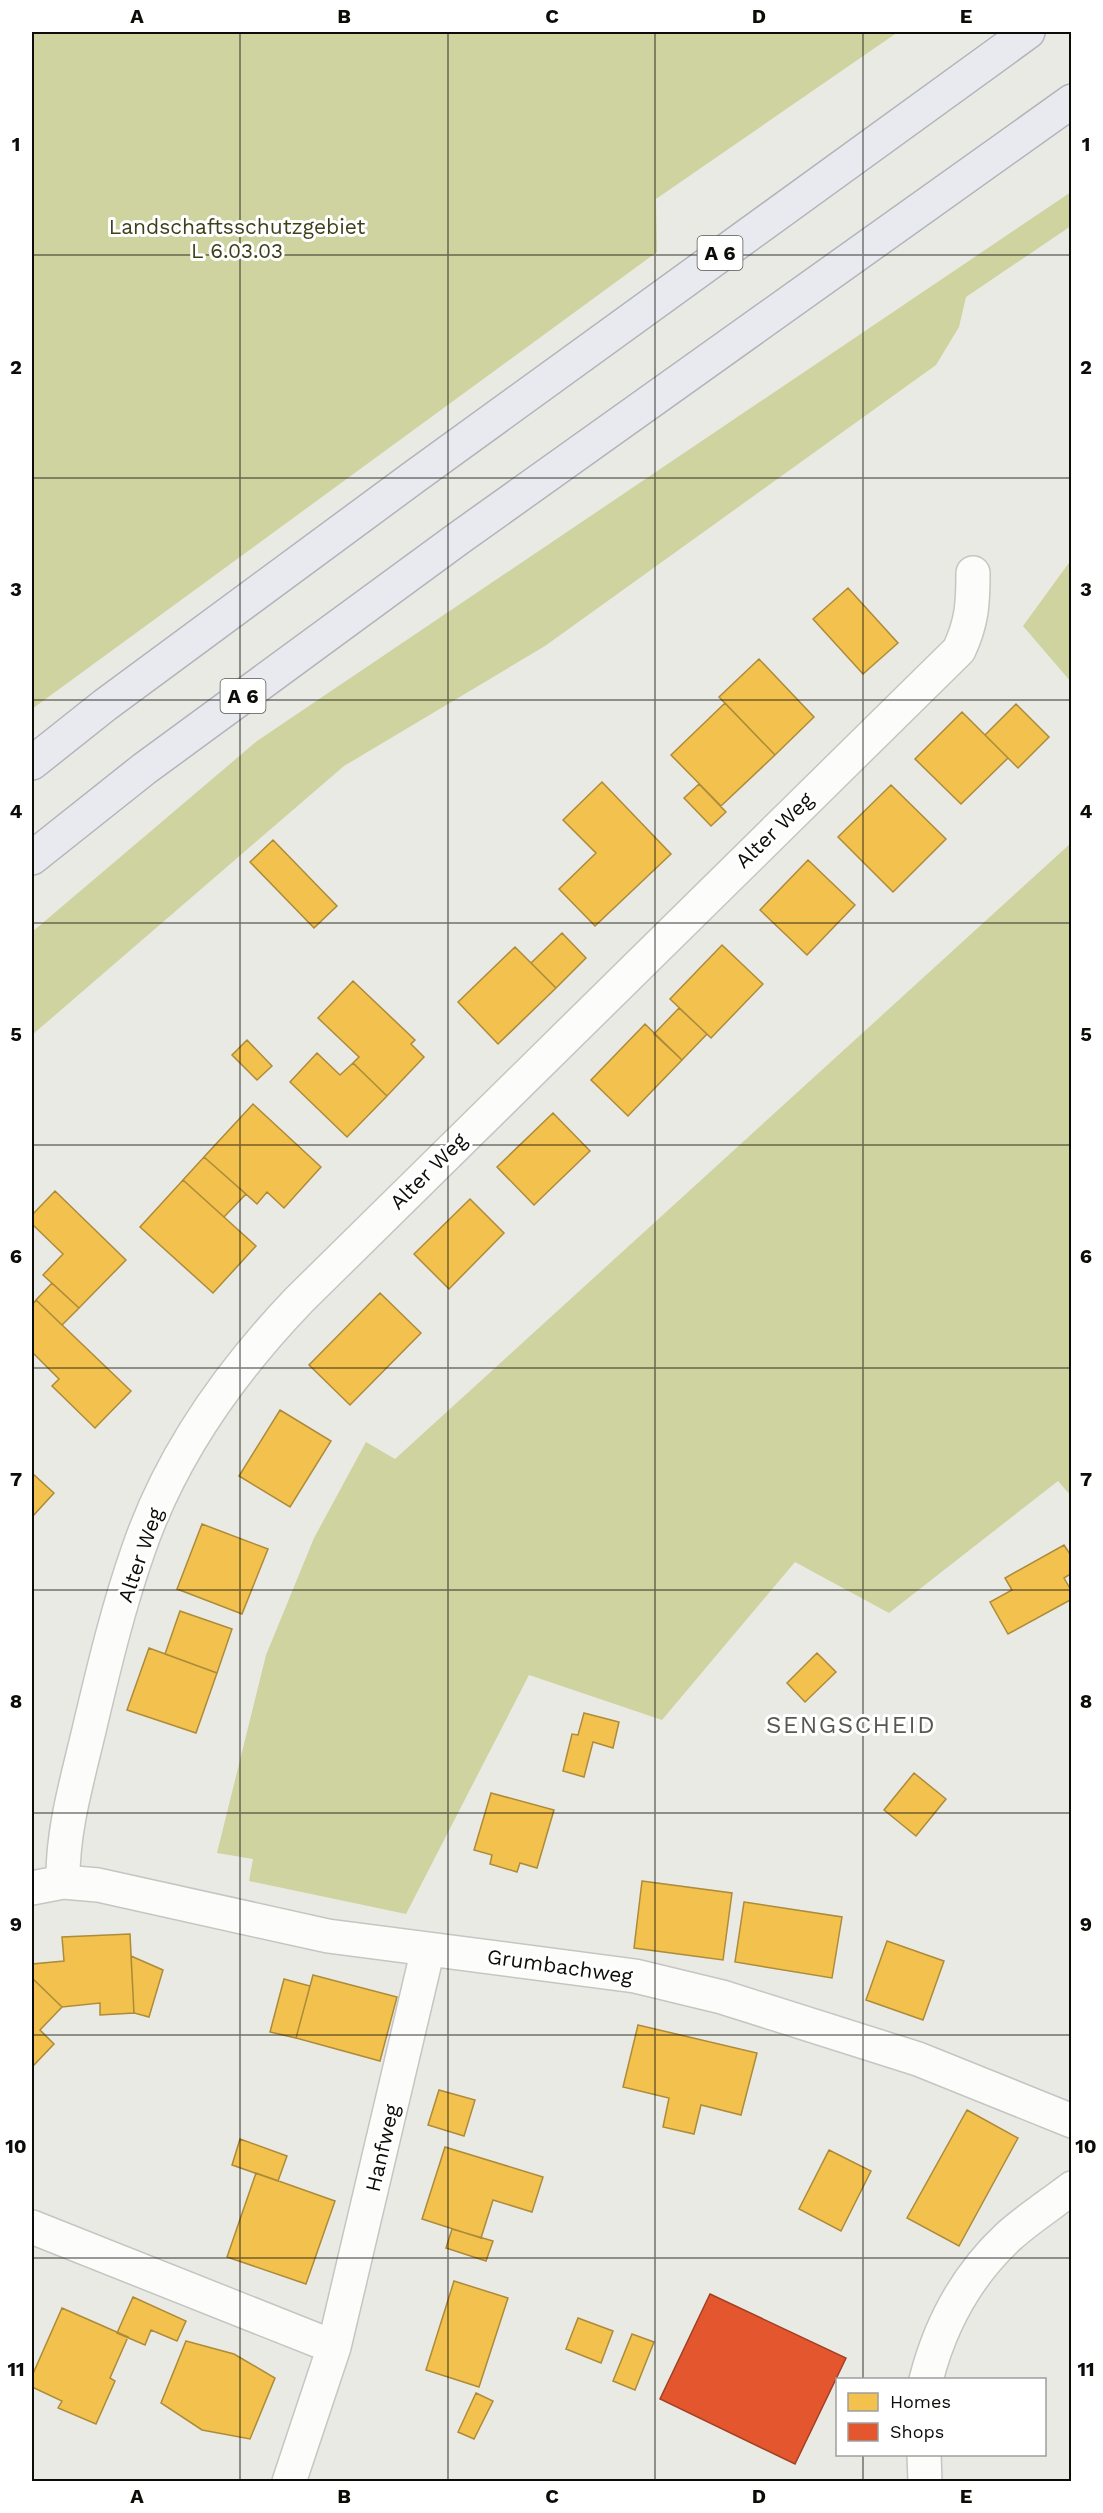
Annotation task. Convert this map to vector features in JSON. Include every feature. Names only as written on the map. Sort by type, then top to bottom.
[{"type":"highway","name":"A 6","points":[[32,763],[105,705],[414,477],[1028,32]]},
{"type":"highway","name":"A 6","points":[[32,858],[144,769],[459,538],[1071,100]]},
{"type":"street","name":"Alter Weg","points":[[63,1882],[63,1852],[68,1821],[105,1663],[138,1550],[170,1476],[230,1381],[260,1341],[299,1300],[959,650],[969,628],[973,605],[973,573]]},
{"type":"street","name":"Grumbachweg","points":[[32,1888],[63,1882],[109,1888],[328,1936],[635,1976],[722,1997],[918,2059],[1071,2121]]},
{"type":"street","name":"Hanfweg","points":[[289,2481],[334,2347],[428,1949]]},
{"type":"street","points":[[926,2378],[939,2338],[956,2301],[978,2269],[1009,2236],[1071,2188]]},
{"type":"street","points":[[32,2227],[334,2347]]},
{"type":"street","points":[[924,2456],[925,2481]]},
{"type":"green space","name":"Landschaftsschutzgebiet L 6.03.03","points":[[32,32],[898,32],[656,199],[657,252],[32,709]]},
{"type":"green space","points":[[1071,192],[1071,226],[966,297],[959,327],[936,365],[545,646],[344,766],[32,1035],[32,932],[257,741]]},
{"type":"green space","points":[[1071,560],[1071,682],[1023,626]]},
{"type":"green space","points":[[1071,843],[1071,1496],[1058,1481],[889,1613],[795,1562],[662,1720],[529,1675],[406,1914],[249,1881],[253,1859],[217,1853],[266,1655],[314,1538],[366,1442],[395,1459]]},
{"type":"building: Homes","points":[[848,588],[898,643],[863,674],[813,619]]},
{"type":"building: Homes","points":[[759,659],[814,717],[775,755],[719,697]]},
{"type":"building: Homes","points":[[725,703],[775,755],[721,806],[671,755]]},
{"type":"building: Homes","points":[[1016,704],[1049,737],[1018,768],[985,735]]},
{"type":"building: Homes","points":[[962,712],[1008,758],[961,804],[915,759]]},
{"type":"building: Homes","points":[[602,782],[671,854],[595,926],[559,889],[596,853],[563,820]]},
{"type":"building: Homes","points":[[699,784],[726,812],[711,826],[684,798]]},
{"type":"building: Homes","points":[[891,785],[946,839],[893,892],[838,837]]},
{"type":"building: Homes","points":[[273,840],[337,906],[314,928],[250,862]]},
{"type":"building: Homes","points":[[808,860],[855,905],[807,955],[760,910]]},
{"type":"building: Homes","points":[[562,933],[586,958],[556,988],[531,963]]},
{"type":"building: Homes","points":[[722,945],[763,984],[711,1038],[670,999]]},
{"type":"building: Homes","points":[[515,947],[556,988],[498,1044],[458,1002]]},
{"type":"building: Homes","points":[[353,981],[415,1040],[411,1044],[424,1057],[387,1096],[353,1063],[359,1057],[318,1018]]},
{"type":"building: Homes","points":[[679,1008],[707,1034],[682,1060],[654,1034]]},
{"type":"building: Homes","points":[[645,1024],[682,1060],[628,1116],[591,1080]]},
{"type":"building: Homes","points":[[247,1040],[272,1066],[257,1080],[232,1055]]},
{"type":"building: Homes","points":[[317,1053],[340,1075],[353,1063],[387,1096],[347,1137],[290,1082]]},
{"type":"building: Homes","points":[[253,1104],[321,1167],[284,1208],[267,1192],[257,1204],[204,1157]]},
{"type":"building: Homes","points":[[553,1113],[590,1151],[534,1205],[497,1167]]},
{"type":"building: Homes","points":[[204,1157],[246,1194],[224,1217],[183,1180]]},
{"type":"building: Homes","points":[[183,1180],[256,1246],[213,1293],[140,1227]]},
{"type":"building: Homes","points":[[55,1191],[126,1260],[79,1308],[43,1275],[63,1254],[32,1224],[32,1215]]},
{"type":"building: Homes","points":[[470,1199],[504,1233],[449,1289],[414,1254]]},
{"type":"building: Homes","points":[[52,1283],[79,1308],[62,1325],[36,1300]]},
{"type":"building: Homes","points":[[380,1293],[421,1333],[350,1405],[309,1365]]},
{"type":"building: Homes","points":[[36,1300],[131,1391],[95,1428],[52,1386],[59,1379],[32,1352],[32,1305]]},
{"type":"building: Homes","points":[[280,1410],[331,1441],[290,1507],[239,1476]]},
{"type":"building: Homes","points":[[32,1473],[54,1493],[32,1517]]},
{"type":"building: Homes","points":[[202,1524],[268,1549],[242,1614],[177,1589]]},
{"type":"building: Homes","points":[[1064,1545],[1072,1557],[1072,1573],[1064,1578],[1072,1592],[1072,1599],[1008,1634],[990,1602],[1012,1590],[1005,1578]]},
{"type":"building: Homes","points":[[180,1611],[232,1629],[217,1673],[165,1654]]},
{"type":"building: Homes","points":[[149,1648],[217,1673],[196,1733],[127,1710]]},
{"type":"building: Homes","points":[[817,1653],[836,1672],[805,1702],[787,1683]]},
{"type":"building: Homes","points":[[584,1713],[619,1722],[613,1748],[593,1742],[584,1777],[563,1771],[572,1734],[578,1735]]},
{"type":"building: Homes","points":[[914,1773],[946,1799],[916,1836],[884,1810]]},
{"type":"building: Homes","points":[[491,1793],[554,1810],[537,1868],[520,1863],[517,1872],[490,1864],[492,1855],[474,1850]]},
{"type":"building: Homes","points":[[642,1881],[732,1893],[723,1960],[634,1948]]},
{"type":"building: Homes","points":[[744,1902],[842,1917],[832,1978],[735,1962]]},
{"type":"building: Homes","points":[[130,1934],[134,2013],[100,2015],[100,2003],[62,2007],[32,1978],[32,1964],[64,1961],[62,1937]]},
{"type":"building: Homes","points":[[887,1941],[944,1961],[923,2020],[866,2000]]},
{"type":"building: Homes","points":[[131,1956],[163,1970],[149,2017],[134,2013]]},
{"type":"building: Homes","points":[[313,1975],[397,1997],[380,2061],[296,2038]]},
{"type":"building: Homes","points":[[32,1978],[62,2007],[40,2030],[54,2044],[34,2065],[32,2062]]},
{"type":"building: Homes","points":[[284,1979],[310,1986],[296,2038],[270,2032]]},
{"type":"building: Homes","points":[[638,2025],[757,2053],[741,2115],[701,2105],[694,2134],[663,2127],[669,2098],[623,2087]]},
{"type":"building: Homes","points":[[439,2090],[475,2100],[464,2136],[428,2125]]},
{"type":"building: Homes","points":[[967,2110],[1018,2138],[959,2246],[907,2218]]},
{"type":"building: Homes","points":[[240,2139],[287,2156],[278,2181],[232,2165]]},
{"type":"building: Homes","points":[[445,2147],[543,2177],[532,2212],[493,2200],[481,2238],[422,2219]]},
{"type":"building: Homes","points":[[829,2150],[871,2171],[841,2231],[799,2209]]},
{"type":"building: Homes","points":[[256,2173],[335,2201],[306,2284],[227,2257]]},
{"type":"building: Homes","points":[[452,2229],[493,2241],[486,2261],[446,2248]]},
{"type":"building: Homes","points":[[454,2281],[508,2298],[479,2387],[426,2370]]},
{"type":"building: Homes","points":[[133,2297],[186,2321],[177,2341],[151,2330],[145,2345],[117,2333]]},
{"type":"building: Homes","points":[[62,2308],[128,2337],[110,2378],[115,2381],[96,2424],[58,2408],[62,2401],[32,2387],[32,2376]]},
{"type":"building: Homes","points":[[578,2318],[613,2331],[601,2363],[566,2349]]},
{"type":"building: Homes","points":[[632,2334],[654,2342],[635,2390],[613,2381]]},
{"type":"building: Homes","points":[[186,2341],[234,2354],[275,2378],[250,2439],[202,2430],[161,2403]]},
{"type":"building: Homes","points":[[476,2393],[493,2401],[474,2439],[458,2432]]},
{"type":"building: Shops","points":[[710,2294],[846,2358],[795,2464],[660,2399]]},
{"type":"district","name":"SENGSCHEID","points":[[851,1725]]}]
